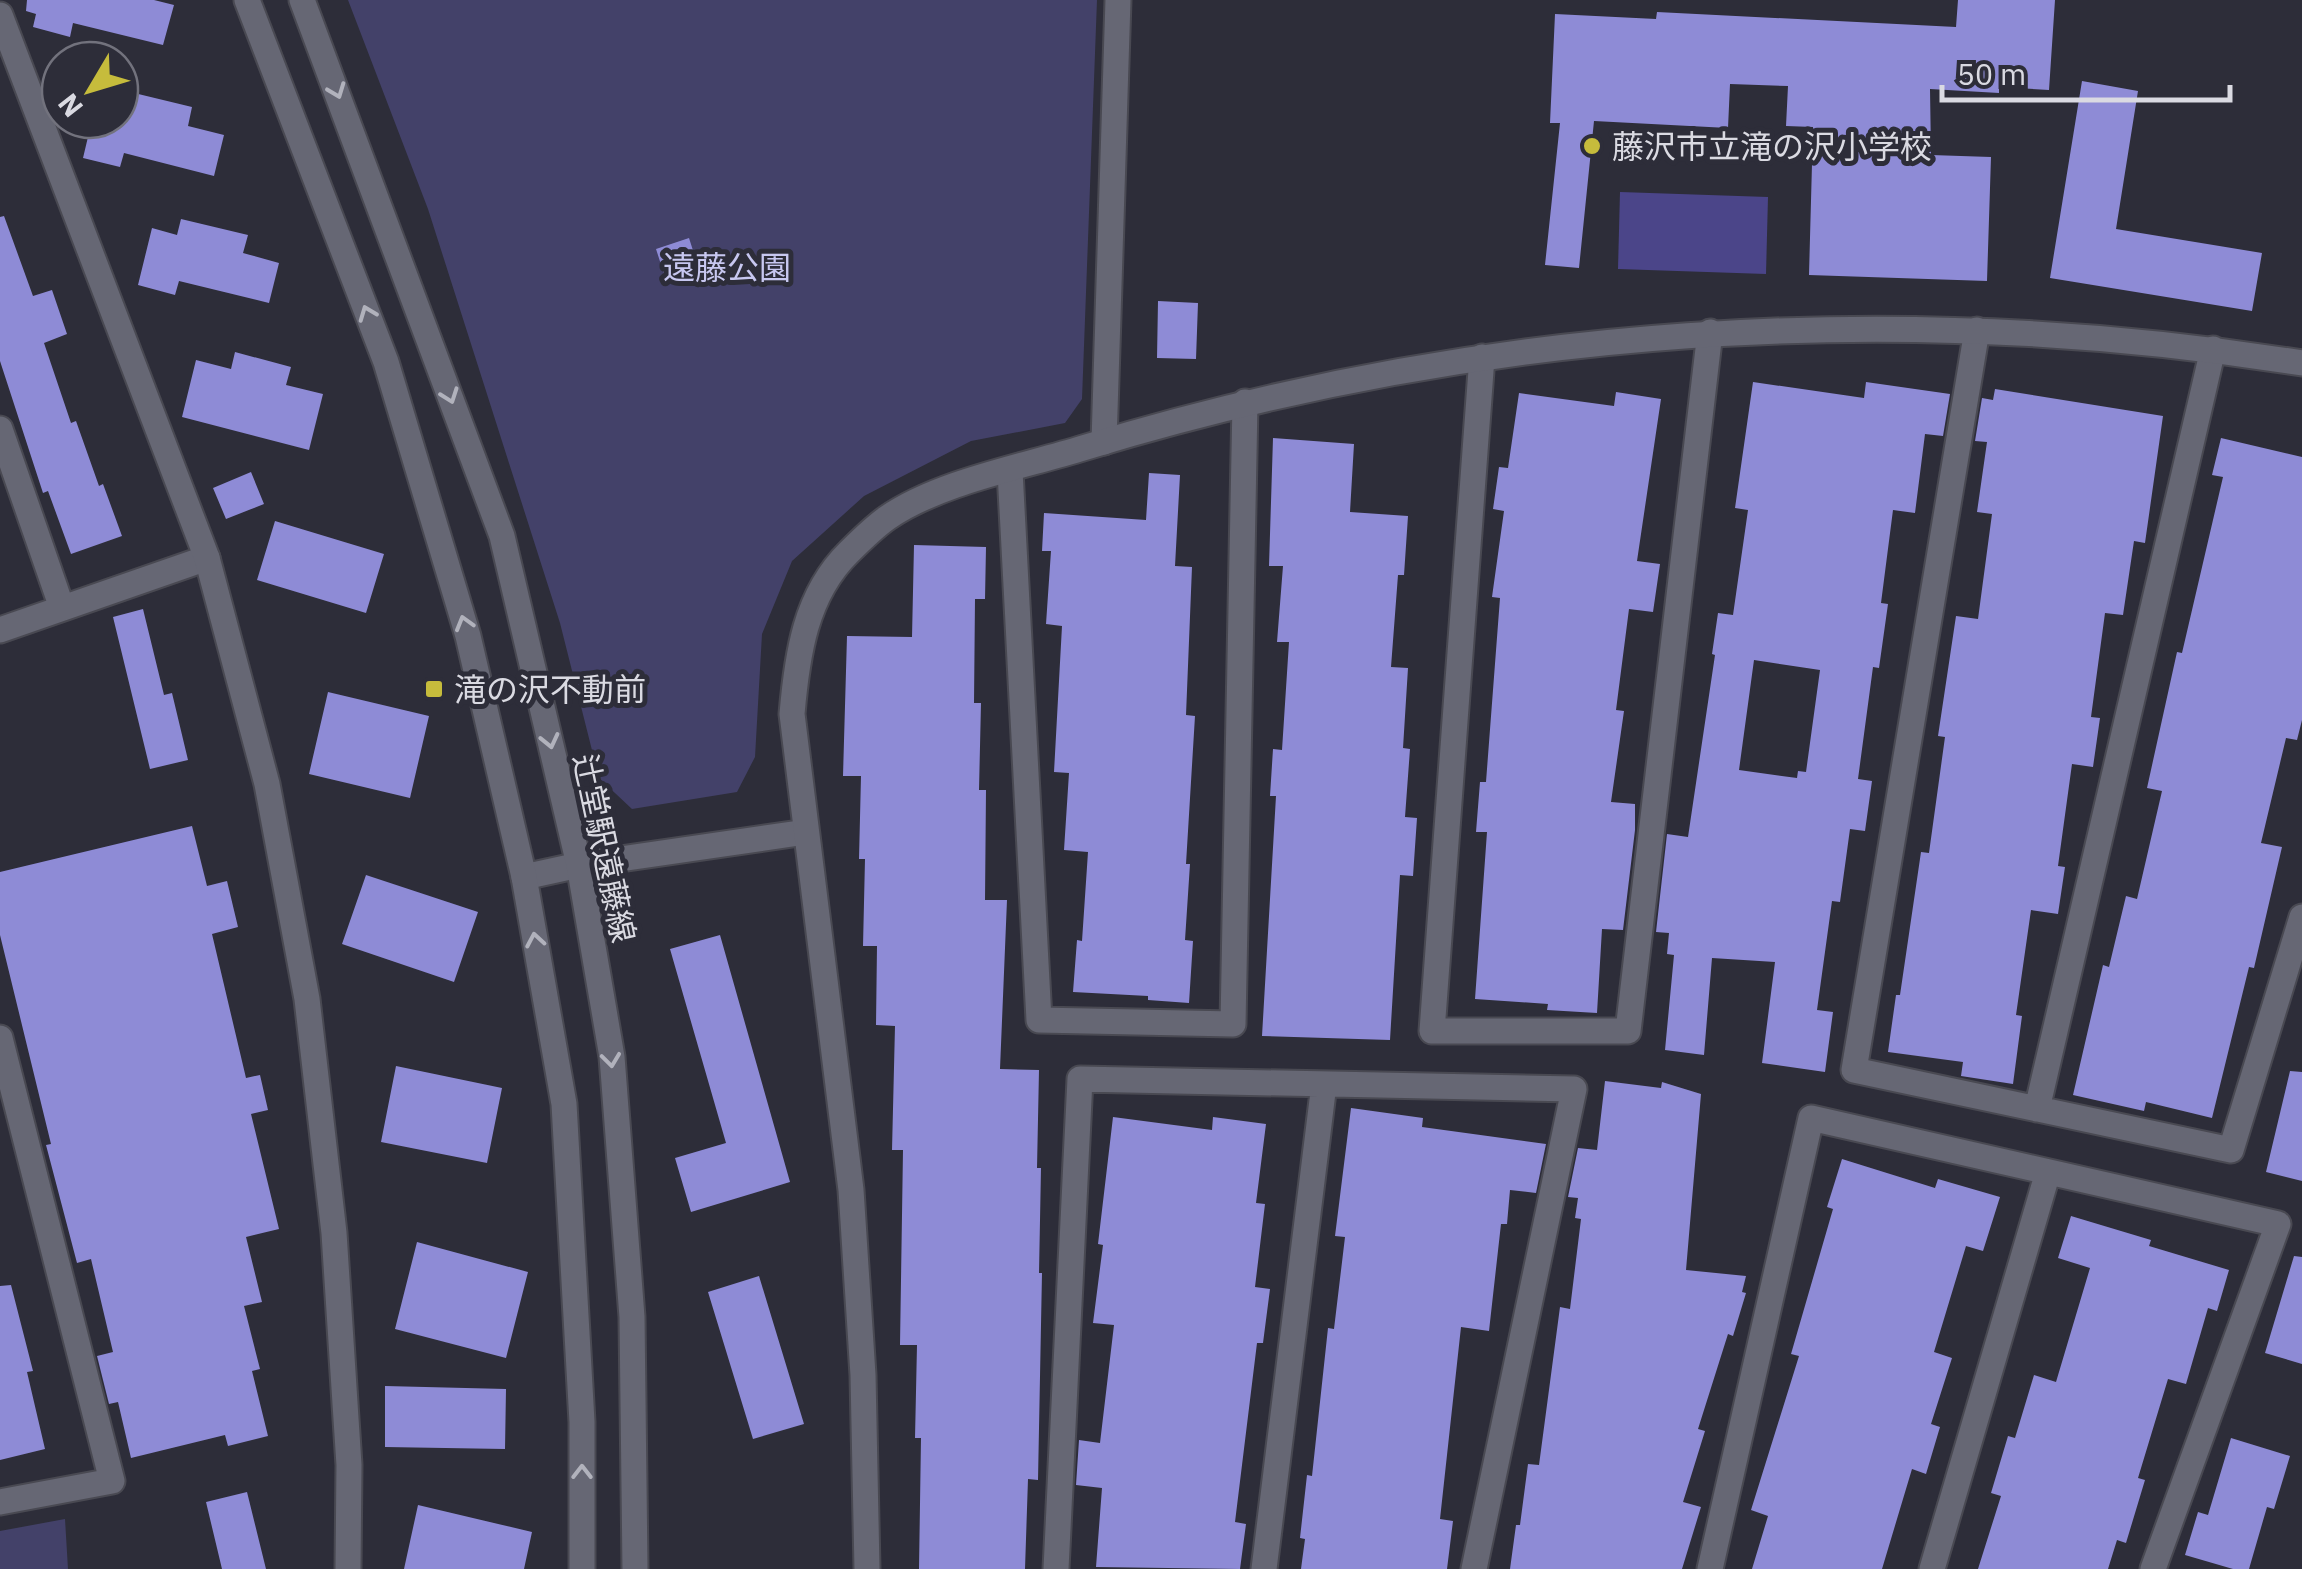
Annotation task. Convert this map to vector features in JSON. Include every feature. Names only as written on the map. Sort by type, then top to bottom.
[{"type":"street","points":[[247,0],[386,362],[468,636],[524,877],[564,1104],[582,1422],[582,1569]]},
{"type":"street","name":"辻堂駅遠藤線","points":[[302,0],[502,536],[579,865],[612,1057],[624,1205],[632,1317],[634,1569]]},
{"type":"street","points":[[1104,442],[1118,0]]},
{"type":"street","points":[[0,15],[207,558],[267,784],[306,999],[334,1233],[349,1465],[348,1569]]},
{"type":"street","points":[[867,1569],[863,1374],[851,1190],[792,714],[798,653],[815,601],[845,555],[887,518],[944,490],[1246,402],[1482,356],[1710,332],[1839,328],[1976,330],[2213,349],[2302,363]]},
{"type":"street","points":[[1976,330],[1854,1070],[2231,1150],[2302,917]]},
{"type":"street","points":[[1482,356],[1432,1031],[1628,1031],[1710,332]]},
{"type":"street","points":[[2037,1109],[2213,349]]},
{"type":"street","points":[[1010,471],[1039,1020],[1233,1024],[1246,402]]},
{"type":"street","points":[[0,429],[62,608]]},
{"type":"street","points":[[0,630],[207,558]]},
{"type":"street","points":[[524,877],[579,865],[806,832]]},
{"type":"street","points":[[0,1038],[112,1481],[0,1502]]},
{"type":"street","points":[[1056,1569],[1080,1078],[1574,1089],[1474,1569]]},
{"type":"street","points":[[1264,1569],[1324,1084]]},
{"type":"street","points":[[1710,1569],[1811,1118],[2278,1224],[2153,1569]]},
{"type":"street","points":[[1932,1569],[2048,1172]]},
{"type":"green space","name":"遠藤公園","points":[[348,0],[1097,0],[1082,399],[1065,423],[971,441],[864,496],[792,561],[762,634],[755,757],[737,792],[632,809],[599,778],[560,623],[428,209]]},
{"type":"green space","points":[[65,1519],[68,1569],[0,1569],[0,1531]]},
{"type":"shaded area","points":[[1620,192],[1768,197],[1766,274],[1618,269]]},
{"type":"building","points":[[27,0],[154,0],[174,5],[163,45],[73,23],[70,37],[33,27],[36,14],[26,11]]},
{"type":"building","points":[[1958,0],[2055,0],[2049,90],[1999,87],[1999,93],[1930,89],[1931,155],[1991,157],[1987,281],[1809,275],[1813,127],[1786,126],[1788,86],[1730,84],[1728,128],[1594,121],[1579,268],[1545,265],[1560,123],[1550,123],[1555,14],[1656,19],[1657,12],[1956,27]]},
{"type":"building","points":[[2082,81],[2138,91],[2116,229],[2262,253],[2252,311],[2050,278]]},
{"type":"building","points":[[140,94],[192,107],[188,126],[224,135],[214,176],[124,153],[120,167],[83,158],[87,140],[140,140]]},
{"type":"building","points":[[4,216],[33,296],[52,290],[67,334],[44,343],[71,423],[76,421],[122,536],[71,554],[48,491],[43,493],[0,361],[0,217]]},
{"type":"building","points":[[181,219],[248,235],[243,253],[279,263],[269,303],[179,281],[175,295],[138,285],[152,228],[177,235]]},
{"type":"building","points":[[689,238],[698,266],[665,277],[656,249]]},
{"type":"building","points":[[1158,301],[1198,303],[1196,359],[1157,358]]},
{"type":"building","points":[[235,352],[291,367],[286,385],[323,394],[309,450],[182,417],[196,360],[231,369]]},
{"type":"building","points":[[1753,382],[1864,398],[1866,382],[1950,394],[1943,436],[1925,434],[1915,513],[1893,510],[1881,603],[1888,604],[1879,668],[1873,667],[1858,779],[1872,781],[1865,831],[1850,829],[1840,902],[1832,901],[1817,1010],[1833,1012],[1825,1072],[1762,1063],[1775,962],[1712,958],[1704,1055],[1665,1050],[1674,955],[1667,954],[1669,933],[1656,932],[1667,834],[1688,837],[1718,613],[1733,615],[1748,510],[1735,508]],"holes":[[[1754,660],[1820,670],[1806,772],[1798,771],[1797,778],[1739,770]]]},
{"type":"building","points":[[1995,389],[2163,416],[2145,543],[2134,541],[2123,615],[2105,613],[2091,717],[2100,718],[2093,767],[2072,764],[2058,866],[2065,867],[2058,914],[2031,910],[2016,1015],[2022,1016],[2013,1084],[1961,1076],[1963,1062],[1888,1052],[1921,852],[1929,853],[1945,737],[1938,736],[1956,616],[1978,619],[1992,514],[1977,512],[1987,442],[1975,441],[1982,398],[1993,400]]},
{"type":"building","points":[[1616,392],[1661,399],[1637,561],[1660,564],[1653,612],[1629,609],[1616,710],[1624,711],[1611,802],[1635,804],[1623,930],[1602,929],[1597,1013],[1547,1010],[1548,1004],[1475,999],[1487,832],[1476,832],[1480,782],[1486,782],[1500,598],[1492,597],[1504,511],[1493,509],[1499,467],[1508,468],[1519,393],[1614,406]]},
{"type":"building","points":[[1273,438],[1354,444],[1350,512],[1408,516],[1404,575],[1398,575],[1391,667],[1408,668],[1403,748],[1410,749],[1405,817],[1417,818],[1413,876],[1400,875],[1390,1040],[1262,1036],[1276,796],[1270,796],[1273,749],[1282,750],[1289,642],[1277,642],[1283,566],[1269,566]]},
{"type":"building","points":[[2221,438],[2302,457],[2302,720],[2297,740],[2286,738],[2261,843],[2282,847],[2254,968],[2249,967],[2212,1118],[2146,1102],[2144,1111],[2073,1095],[2103,965],[2109,967],[2126,896],[2137,899],[2162,791],[2147,788],[2177,652],[2182,653],[2223,477],[2212,475]]},
{"type":"building","points":[[251,472],[264,504],[226,519],[213,488]]},
{"type":"building","points":[[1149,473],[1180,475],[1175,566],[1192,567],[1186,715],[1195,716],[1186,864],[1190,864],[1185,940],[1193,941],[1189,1003],[1148,1000],[1148,996],[1073,992],[1077,940],[1082,941],[1088,852],[1064,850],[1069,773],[1054,772],[1062,626],[1046,624],[1051,551],[1042,551],[1044,513],[1146,520]]},
{"type":"building","points":[[275,521],[384,554],[366,613],[257,580]]},
{"type":"building","points":[[914,545],[986,547],[985,599],[975,599],[974,703],[981,703],[979,790],[986,790],[985,900],[1007,900],[1000,1069],[1039,1070],[1037,1168],[1041,1168],[1042,1273],[1038,1480],[1028,1479],[1025,1569],[919,1569],[921,1438],[915,1438],[917,1345],[900,1345],[903,1150],[892,1150],[895,1026],[876,1025],[877,946],[863,946],[865,859],[859,859],[861,776],[843,776],[847,636],[912,637]]},
{"type":"building","points":[[143,609],[164,695],[172,693],[188,760],[150,769],[113,617]]},
{"type":"building","points":[[328,692],[429,716],[410,798],[309,774]]},
{"type":"building","points":[[192,826],[207,886],[227,881],[238,927],[212,934],[246,1078],[260,1075],[268,1110],[251,1114],[279,1229],[246,1237],[262,1302],[244,1306],[260,1369],[252,1371],[268,1436],[228,1446],[225,1435],[131,1458],[118,1402],[109,1404],[97,1356],[113,1352],[91,1259],[77,1263],[46,1145],[51,1144],[0,935],[0,872]]},
{"type":"building","points":[[366,875],[478,912],[454,982],[342,944]]},
{"type":"building","points":[[720,935],[790,1182],[691,1212],[675,1158],[726,1143],[670,949]]},
{"type":"building","points":[[396,1066],[502,1088],[487,1163],[381,1142]]},
{"type":"building","points":[[2290,1071],[2302,1072],[2302,1181],[2266,1172]]},
{"type":"building","points":[[1605,1081],[1661,1088],[1662,1082],[1701,1094],[1686,1270],[1746,1276],[1742,1292],[1746,1293],[1733,1336],[1728,1334],[1698,1429],[1705,1431],[1683,1502],[1701,1507],[1682,1569],[1510,1569],[1528,1464],[1539,1465],[1560,1307],[1570,1309],[1581,1219],[1575,1218],[1578,1198],[1568,1197],[1578,1148],[1597,1150]]},
{"type":"building","points":[[1351,1108],[1423,1118],[1422,1127],[1546,1144],[1536,1193],[1510,1190],[1507,1224],[1501,1224],[1489,1331],[1461,1327],[1440,1519],[1453,1521],[1447,1569],[1301,1569],[1307,1475],[1312,1476],[1328,1328],[1334,1329],[1345,1237],[1335,1236]]},
{"type":"building","points":[[1113,1117],[1212,1130],[1213,1117],[1266,1124],[1256,1203],[1265,1204],[1255,1287],[1270,1289],[1263,1343],[1257,1343],[1235,1522],[1246,1524],[1240,1569],[1096,1567],[1102,1488],[1076,1485],[1079,1440],[1100,1443],[1114,1325],[1093,1323]]},
{"type":"building","points":[[1842,1159],[1935,1188],[1938,1179],[2000,1197],[1983,1251],[1966,1246],[1934,1352],[1952,1358],[1931,1424],[1940,1427],[1926,1474],[1912,1469],[1882,1569],[1752,1569],[1768,1516],[1751,1510],[1799,1356],[1791,1354],[1833,1209],[1827,1207]]},
{"type":"building","points":[[2071,1216],[2151,1240],[2149,1246],[2229,1270],[2217,1311],[2208,1308],[2186,1384],[2168,1379],[2138,1478],[2145,1480],[2126,1543],[2117,1540],[2108,1569],[1978,1569],[2001,1496],[1991,1493],[2008,1436],[2015,1438],[2034,1375],[2056,1382],[2090,1268],[2058,1258]]},
{"type":"building","points":[[417,1242],[528,1272],[506,1358],[395,1329]]},
{"type":"building","points":[[2294,1256],[2302,1257],[2302,1364],[2265,1353]]},
{"type":"building","points":[[759,1276],[804,1424],[753,1439],[708,1292]]},
{"type":"building","points":[[11,1285],[33,1371],[27,1372],[45,1449],[0,1460],[0,1286]]},
{"type":"building","points":[[385,1386],[506,1389],[505,1449],[385,1447]]},
{"type":"building","points":[[2231,1438],[2290,1456],[2274,1509],[2267,1507],[2249,1569],[2233,1569],[2185,1555],[2198,1512],[2208,1515]]},
{"type":"building","points":[[247,1492],[266,1569],[222,1569],[206,1502]]},
{"type":"building","points":[[418,1505],[532,1532],[524,1569],[404,1569]]},
{"type":"place","name":"藤沢市立滝の沢小学校","points":[[1592,146]]},
{"type":"place","name":"滝の沢不動前","points":[[434,689]]}]
